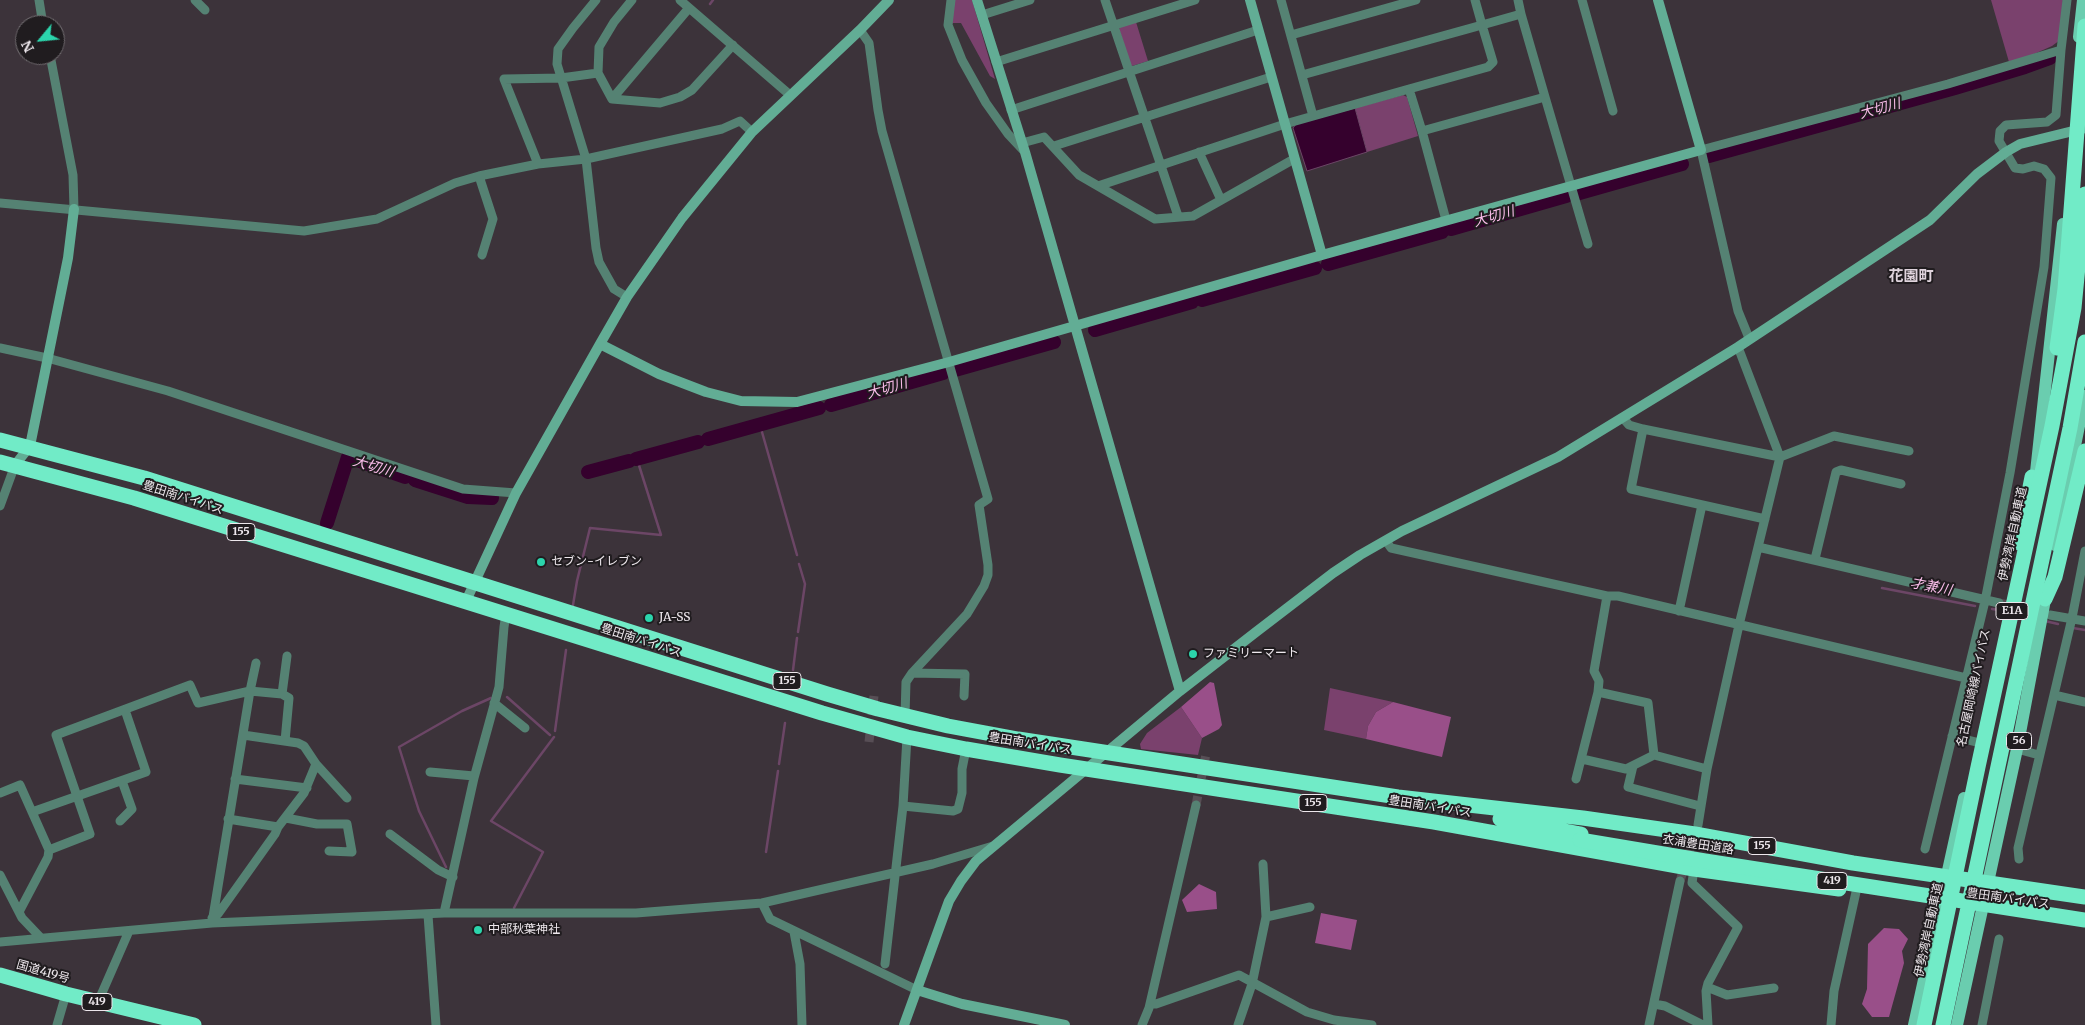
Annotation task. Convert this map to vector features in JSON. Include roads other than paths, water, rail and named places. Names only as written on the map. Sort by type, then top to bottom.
[{"type":"highway","points":[[2003,600],[2034,481],[2056,355],[2065,289],[2085,26]]},
{"type":"highway","name":"伊勢湾岸自動車道","points":[[1924,1025],[2052,426],[2074,308],[2085,194]]},
{"type":"highway","name":"E1A","points":[[1943,1025],[2070,428],[2085,342]]},
{"type":"highway","name":"豊田南バイパス","points":[[0,440],[18,457],[103,480],[134,498],[822,713],[907,736],[1080,770],[1243,792],[1434,822],[1694,869],[2085,925]]},
{"type":"highway","points":[[0,449],[18,457]]},
{"type":"highway","points":[[2045,599],[2055,577],[2070,495],[2085,451]]},
{"type":"highway","name":"豊田南バイパス","points":[[18,457],[144,478],[808,688],[905,716],[948,726],[1438,803],[1583,818],[1695,834],[1853,862],[1947,876]]},
{"type":"highway","name":"155","points":[[474,583],[476,591],[481,595],[575,625],[618,650]]},
{"type":"highway","points":[[948,726],[994,745],[1066,756],[1080,770]]},
{"type":"highway","points":[[1110,750],[1113,758],[1123,763],[1194,775],[1243,792]]},
{"type":"highway","name":"衣浦豊田道路","points":[[1398,797],[1435,808],[1705,862],[2085,920]]},
{"type":"highway","name":"衣浦豊田道路","points":[[1366,812],[1415,812],[2085,916]]},
{"type":"highway","name":"155","points":[[1947,876],[2085,897]]},
{"type":"highway","name":"国道419号","points":[[0,976],[194,1025]]},
{"type":"main road","points":[[2034,481],[2067,187],[2082,0]]},
{"type":"main road","points":[[2034,481],[2066,320],[2071,268]]},
{"type":"main road","points":[[2070,495],[2085,396]]},
{"type":"main road","points":[[2070,495],[2085,435]]},
{"type":"main road","name":"56","points":[[1957,1025],[2017,749],[2045,599]]},
{"type":"main road","name":"名古屋岡崎線バイパス","points":[[1914,1025],[1976,742],[2003,600]]},
{"type":"street","points":[[40,0],[42,15]]},
{"type":"street","points":[[195,0],[204,10]]},
{"type":"street","points":[[596,0],[558,49],[557,64],[586,159],[599,262],[614,289],[627,297]]},
{"type":"street","points":[[612,99],[598,73],[599,47],[632,0]]},
{"type":"street","points":[[680,0],[790,94]]},
{"type":"street","points":[[466,601],[516,493],[600,344],[627,297],[682,218],[752,132],[790,94],[860,30],[888,0]]},
{"type":"street","points":[[951,0],[948,25],[962,60],[986,103],[1008,134],[1024,147]]},
{"type":"street","points":[[977,0],[1024,147],[1180,691]]},
{"type":"street","points":[[982,15],[1030,0]]},
{"type":"street","points":[[1105,0],[1178,216]]},
{"type":"street","points":[[996,62],[1195,0]]},
{"type":"street","points":[[1250,0],[1322,255]]},
{"type":"street","points":[[1280,0],[1313,116]]},
{"type":"street","points":[[1291,35],[1416,0]]},
{"type":"street","points":[[1098,186],[1285,124],[1488,67],[1493,62],[1475,0]]},
{"type":"street","points":[[1518,0],[1588,244]]},
{"type":"street","points":[[1582,0],[1613,111]]},
{"type":"street","points":[[1658,0],[1701,150],[1738,311],[1749,338]]},
{"type":"street","points":[[1925,849],[1985,601],[2034,339],[2044,267],[2050,178],[2044,169],[2034,166],[2023,169],[2015,168],[1999,141],[2000,131],[2006,125],[2047,122],[2056,114],[2067,0]]},
{"type":"street","points":[[612,99],[689,8]]},
{"type":"street","points":[[1302,75],[1521,14]]},
{"type":"street","points":[[860,30],[869,43],[882,131],[988,499],[979,505],[988,575],[984,586],[967,614],[912,673],[906,682],[905,716]]},
{"type":"street","points":[[1011,110],[1258,30]]},
{"type":"street","points":[[612,99],[660,103],[680,97],[692,90],[732,45]]},
{"type":"street","points":[[600,344],[682,384],[741,401],[797,402],[949,362],[1572,184],[1948,84],[2061,50]]},
{"type":"street","points":[[0,506],[18,457],[48,358],[68,258],[74,209],[73,175],[52,65]]},
{"type":"street","points":[[538,164],[504,80],[561,78],[598,73]]},
{"type":"street","points":[[1054,146],[1271,77]]},
{"type":"street","points":[[1409,89],[1446,220]]},
{"type":"street","points":[[1422,131],[1546,97]]},
{"type":"street","points":[[0,203],[304,231],[377,219],[455,183],[478,176],[538,164],[586,159],[722,129],[740,121],[752,132]]},
{"type":"street","points":[[904,1025],[956,889],[971,867],[1080,770],[1110,750],[1180,691],[1333,573],[1386,541],[1558,457],[1738,347],[1930,220],[1977,174],[2006,152],[2020,144],[2085,128]]},
{"type":"street","points":[[1024,147],[1044,138],[1054,146],[1079,175],[1155,219],[1193,216],[1294,159]]},
{"type":"street","points":[[1199,152],[1221,200]]},
{"type":"street","points":[[478,176],[493,219],[482,255]]},
{"type":"street","points":[[1698,825],[1707,770],[1739,625],[1780,457],[1738,347]]},
{"type":"street","points":[[0,348],[48,358],[168,392],[463,489],[516,493]]},
{"type":"street","points":[[1623,418],[1629,425],[1643,429],[1780,457],[1834,436],[1909,451]]},
{"type":"street","points":[[1643,429],[1631,489],[1765,519]]},
{"type":"street","points":[[1815,560],[1836,472],[1841,470],[1901,484]]},
{"type":"street","points":[[1679,611],[1702,506]]},
{"type":"street","points":[[1386,541],[1391,548],[1607,596],[1618,596],[1966,678]]},
{"type":"street","points":[[1758,547],[1879,574],[1985,601],[2003,600]]},
{"type":"street","points":[[2019,859],[2018,848],[2072,618],[2085,551]]},
{"type":"street","points":[[1576,779],[1598,692],[1599,682],[1594,671],[1607,596]]},
{"type":"street","points":[[444,913],[474,776],[501,676],[506,614]]},
{"type":"street","points":[[2050,615],[2085,621]]},
{"type":"street","points":[[282,694],[287,656]]},
{"type":"street","points":[[212,921],[256,663]]},
{"type":"street","points":[[912,673],[965,674],[964,696]]},
{"type":"street","points":[[49,850],[90,834],[56,735],[190,685],[198,703],[250,691],[282,694],[289,698],[285,741]]},
{"type":"street","points":[[1598,692],[1648,703],[1654,755]]},
{"type":"street","points":[[2054,695],[2085,702]]},
{"type":"street","points":[[494,703],[525,728]]},
{"type":"street","points":[[32,812],[146,772],[125,710]]},
{"type":"street","points":[[243,735],[298,743],[304,746],[316,764],[347,798]]},
{"type":"street","points":[[885,964],[903,806],[907,736]]},
{"type":"street","points":[[1952,736],[1976,742]]},
{"type":"street","points":[[903,806],[953,811],[958,809],[962,793],[962,769],[966,749]]},
{"type":"street","points":[[2017,749],[2039,755]]},
{"type":"street","points":[[1582,759],[1626,769],[1654,755],[1707,770]]},
{"type":"street","points":[[212,921],[307,788],[316,764]]},
{"type":"street","points":[[1632,766],[1628,787],[1700,806]]},
{"type":"street","points":[[430,772],[474,776]]},
{"type":"street","points":[[235,779],[307,788]]},
{"type":"street","points":[[120,821],[132,809],[122,781]]},
{"type":"street","points":[[0,794],[20,785],[49,850],[48,857],[19,912]]},
{"type":"street","points":[[1142,1025],[1150,1004],[1196,805]]},
{"type":"street","points":[[286,818],[317,824],[347,824],[352,852],[329,851]]},
{"type":"street","points":[[228,820],[278,827]]},
{"type":"street","points":[[390,834],[438,870],[453,877]]},
{"type":"street","points":[[0,942],[129,931],[212,921],[444,913],[636,913],[762,903],[933,864],[993,846]]},
{"type":"street","points":[[1238,1025],[1253,982],[1266,917],[1263,864]]},
{"type":"street","points":[[1694,869],[1692,883],[1738,927],[1707,987],[1708,1025]]},
{"type":"street","points":[[0,875],[19,912],[41,938]]},
{"type":"street","points":[[1649,1025],[1680,881]]},
{"type":"street","points":[[1831,1025],[1834,991],[1856,892]]},
{"type":"street","points":[[762,903],[770,919],[917,990],[962,1004],[1065,1025]]},
{"type":"street","points":[[1266,917],[1310,907]]},
{"type":"street","points":[[428,915],[436,1025]]},
{"type":"street","points":[[98,1002],[129,931]]},
{"type":"street","points":[[794,932],[801,972],[802,1025]]},
{"type":"street","points":[[1982,1025],[1999,938]]},
{"type":"street","points":[[1150,1004],[1156,1004],[1238,975],[1307,1012],[1334,1020],[1372,1025]]},
{"type":"street","points":[[1707,987],[1728,995],[1774,988]]},
{"type":"street","points":[[56,1025],[66,994]]},
{"type":"street","points":[[1654,1004],[1665,1006],[1703,1025]]},
{"type":"waterway","points":[[710,4],[713,0]]},
{"type":"waterway","name":"大切川","points":[[1709,156],[1955,88],[2050,58]]},
{"type":"waterway","name":"大切川","points":[[1576,194],[1682,164]]},
{"type":"waterway","name":"大切川","points":[[1451,229],[1566,196]]},
{"type":"waterway","name":"大切川","points":[[1328,264],[1442,232]]},
{"type":"waterway","name":"大切川","points":[[1202,300],[1315,268]]},
{"type":"waterway","name":"大切川","points":[[1095,330],[1192,302]]},
{"type":"waterway","name":"大切川","points":[[955,370],[1054,342]]},
{"type":"waterway","name":"大切川","points":[[831,405],[943,373]]},
{"type":"waterway","name":"大切川","points":[[708,439],[819,408]]},
{"type":"waterway","points":[[760,425],[797,555]]},
{"type":"waterway","name":"大切川","points":[[636,459],[698,442]]},
{"type":"waterway","name":"大切川","points":[[327,523],[348,457],[405,477]]},
{"type":"waterway","points":[[573,605],[590,528],[661,535],[637,459]]},
{"type":"waterway","name":"大切川","points":[[588,472],[629,461]]},
{"type":"waterway","name":"大切川","points":[[415,480],[468,497],[492,498]]},
{"type":"waterway","points":[[798,632],[805,584],[799,564]]},
{"type":"waterway","name":"才兼川","points":[[1882,588],[1975,606]]},
{"type":"waterway","name":"才兼川","points":[[1992,609],[1999,610]]},
{"type":"waterway","name":"才兼川","points":[[2045,621],[2058,624]]},
{"type":"waterway","name":"才兼川","points":[[2073,628],[2085,630]]},
{"type":"waterway","points":[[793,670],[797,638]]},
{"type":"waterway","points":[[555,731],[566,650]]},
{"type":"waterway","points":[[507,697],[550,735]]},
{"type":"waterway","points":[[446,867],[419,811],[399,747],[462,711],[491,698]]},
{"type":"waterway","points":[[779,764],[785,723]]},
{"type":"waterway","points":[[514,908],[543,852],[491,821],[554,737]]},
{"type":"waterway","points":[[766,852],[778,771]]},
{"type":"tunnel","points":[[1999,603],[2035,611]]},
{"type":"tunnel","points":[[869,742],[874,696]]},
{"type":"tunnel","points":[[1196,805],[1206,754]]},
{"type":"tunnel","points":[[1680,881],[1696,831]]},
{"type":"place","name":"セブン-イレブン","points":[[541,562]]},
{"type":"place","name":"JA-SS","points":[[649,618]]},
{"type":"place","name":"ファミリーマート","points":[[1193,654]]},
{"type":"place","name":"中部秋葉神社","points":[[478,930]]},
{"type":"district","name":"花園町","points":[[1911,277]]}]
